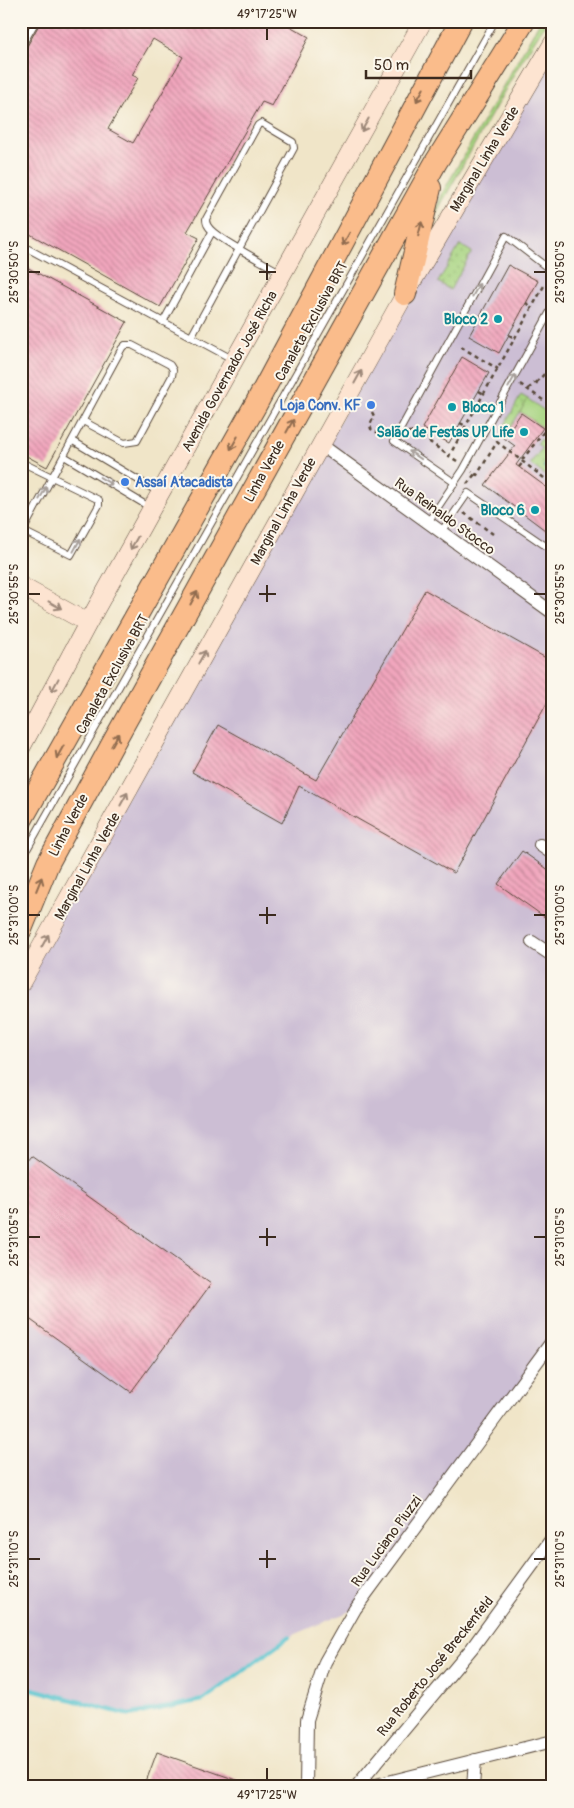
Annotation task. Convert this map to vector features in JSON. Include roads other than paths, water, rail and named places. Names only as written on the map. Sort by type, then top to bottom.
[{"type":"highway","points":[[21,820],[256,404],[461,21]]},
{"type":"highway","name":"Linha Verde","points":[[21,930],[48,863],[89,787],[436,162],[524,21]]},
{"type":"highway","points":[[405,294],[436,162]]},
{"type":"main road","name":"Avenida Governador José Richa","points":[[21,748],[88,623],[423,21]]},
{"type":"main road","name":"Marginal Linha Verde","points":[[21,983],[320,444],[405,294],[553,43]]},
{"type":"main road","points":[[21,586],[88,623]]},
{"type":"street","name":"Rua Reinaldo Stocco","points":[[320,444],[553,613]]},
{"type":"street","points":[[540,845],[553,854]]},
{"type":"street","points":[[532,942],[553,956]]},
{"type":"street","name":"Rua Luciano Piuzzi","points":[[306,1787],[307,1720],[325,1662],[355,1609],[553,1340]]},
{"type":"street","name":"Rua Roberto José Breckenfeld","points":[[356,1787],[472,1648],[553,1537]]},
{"type":"street","points":[[368,1787],[553,1741]]},
{"type":"street","points":[[473,1787],[475,1760]]},
{"type":"lane","points":[[21,47],[36,21]]},
{"type":"lane","points":[[487,21],[490,30]]},
{"type":"lane","name":"Canaleta Exclusiva BRT","points":[[21,860],[495,21]]},
{"type":"lane","points":[[190,337],[239,248],[294,146],[264,123],[258,125],[206,219],[207,226],[212,232],[239,248],[283,274]]},
{"type":"lane","points":[[163,322],[212,232]]},
{"type":"lane","points":[[455,483],[394,441],[506,236],[553,272]]},
{"type":"lane","points":[[21,245],[235,360]]},
{"type":"lane","points":[[428,522],[455,483],[553,306]]},
{"type":"lane","points":[[21,462],[52,477],[99,500],[99,505],[71,555],[65,554],[22,530],[52,477],[64,456],[73,441],[83,421],[125,345],[132,344],[170,365],[173,370],[172,376],[137,441],[124,443],[83,421]]},
{"type":"lane","points":[[73,441],[157,502]]},
{"type":"lane","points":[[64,456],[157,502]]},
{"type":"lane","points":[[441,532],[468,494],[553,551]]},
{"type":"water","points":[[553,452],[553,468],[549,471],[543,467]]},
{"type":"waterway","points":[[21,1686],[129,1715],[203,1700],[289,1637]]},
{"type":"place","name":"Bloco 2","points":[[498,319]]},
{"type":"place","name":"Loja Conv. KF","points":[[371,405]]},
{"type":"place","name":"Bloco 1","points":[[452,407]]},
{"type":"place","name":"Salão de Festas UP Life","points":[[524,432]]},
{"type":"place","name":"Assaí Atacadista","points":[[125,482]]},
{"type":"place","name":"Bloco 6","points":[[535,510]]}]
